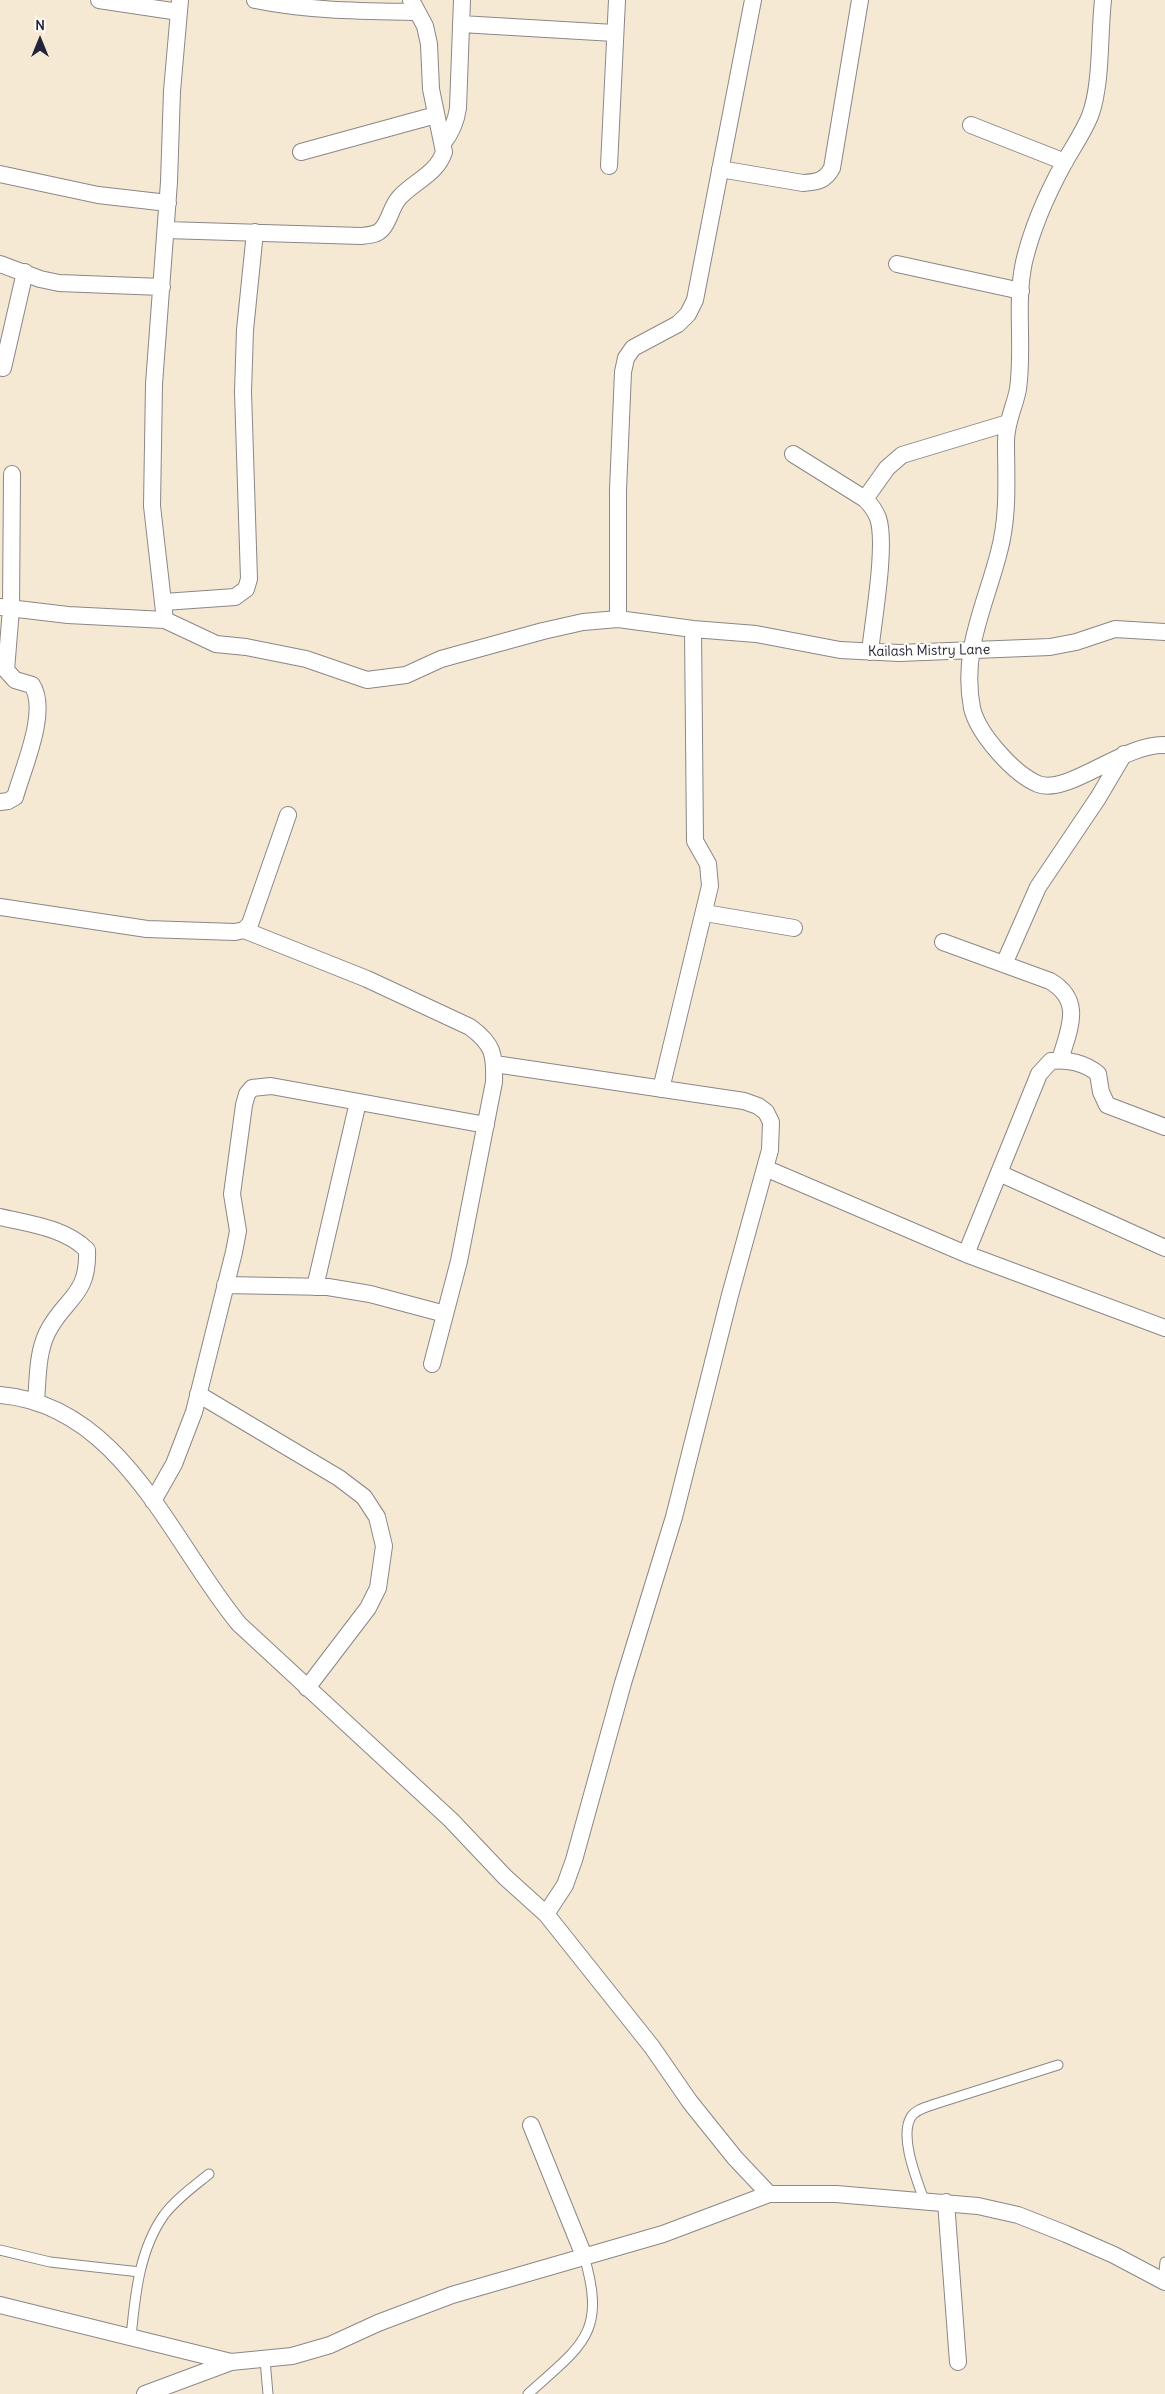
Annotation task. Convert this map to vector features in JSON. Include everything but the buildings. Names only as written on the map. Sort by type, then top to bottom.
[{"type":"street","points":[[6,608],[165,620],[152,506],[154,384],[168,203],[172,91],[179,6],[99,0]]},
{"type":"street","points":[[166,230],[361,236],[374,234],[382,230],[398,198],[432,171],[441,160],[443,143],[428,71],[429,44],[425,26],[414,6],[321,10],[289,7],[255,0]]},
{"type":"street","points":[[443,143],[450,136],[456,121],[458,108],[462,0]]},
{"type":"street","points":[[609,166],[616,0]]},
{"type":"street","points":[[618,619],[618,490],[623,372],[626,358],[633,348],[678,324],[692,307],[698,286],[753,0]]},
{"type":"street","points":[[720,169],[803,183],[817,182],[827,177],[832,168],[860,0]]},
{"type":"street","points":[[1103,0],[1096,86],[1090,114],[1044,204],[1024,262],[1021,291],[1018,390],[1008,423],[1006,438],[1005,522],[999,552],[970,651],[969,686],[973,711],[982,731],[992,745],[1022,774],[1039,784],[1053,787],[1069,782],[1124,754],[1153,744],[1165,745]]},
{"type":"street","points":[[461,24],[614,33]]},
{"type":"street","points":[[301,152],[436,115]]},
{"type":"street","points":[[971,125],[1065,162]]},
{"type":"street","points":[[0,174],[98,195],[168,203]]},
{"type":"street","points":[[164,602],[234,597],[246,589],[249,579],[243,392],[245,330],[254,232]]},
{"type":"street","points":[[0,264],[40,279],[59,283],[162,287]]},
{"type":"street","points":[[897,264],[1021,291]]},
{"type":"street","points":[[3,368],[25,272]]},
{"type":"street","points":[[865,499],[887,468],[902,456],[1008,423]]},
{"type":"street","points":[[793,454],[865,499],[874,508],[879,520],[880,537],[870,652]]},
{"type":"street","points":[[0,802],[8,801],[15,797],[32,744],[38,711],[37,692],[32,685],[15,680],[9,676],[6,670],[6,608],[12,474]]},
{"type":"street","name":"Kailash Mistry Lane","points":[[165,620],[216,644],[246,647],[306,659],[367,680],[406,675],[442,659],[543,631],[582,622],[618,619],[693,630],[756,634],[840,650],[870,652],[970,651],[1050,647],[1076,642],[1115,629],[1165,632]]},
{"type":"street","points":[[660,1089],[705,913],[710,875],[708,864],[695,841],[694,828],[693,630]]},
{"type":"street","points":[[1004,964],[1038,888],[1098,798],[1124,754]]},
{"type":"street","points":[[244,930],[250,924],[288,815]]},
{"type":"street","points":[[0,907],[147,929],[204,929],[227,932],[244,930],[367,979],[470,1027],[485,1038],[492,1048],[495,1064],[494,1082],[459,1261],[432,1364]]},
{"type":"street","points":[[705,913],[794,928]]},
{"type":"street","points":[[944,942],[1050,981],[1063,989],[1069,997],[1070,1024],[1060,1060]]},
{"type":"street","points":[[966,1254],[1039,1074],[1051,1061],[1060,1060],[1092,1068],[1098,1074],[1101,1092],[1107,1105],[1165,1128]]},
{"type":"street","points":[[495,1064],[744,1101],[758,1106],[766,1112],[771,1122],[770,1150],[727,1305],[674,1517],[622,1683],[566,1885],[546,1914]]},
{"type":"street","points":[[153,1501],[186,1437],[238,1231],[232,1194],[247,1094],[252,1088],[271,1086],[486,1126]]},
{"type":"street","points":[[315,1287],[358,1102]]},
{"type":"street","points":[[765,1168],[966,1254],[1165,1328]]},
{"type":"street","points":[[998,1173],[1165,1248]]},
{"type":"street","points":[[0,1217],[58,1232],[78,1240],[87,1250],[86,1276],[73,1300],[47,1333],[41,1350],[36,1401]]},
{"type":"street","points":[[225,1285],[315,1287],[370,1294],[445,1314]]},
{"type":"street","points":[[198,1394],[339,1478],[364,1497],[377,1517],[384,1546],[378,1588],[368,1608],[307,1688]]},
{"type":"street","points":[[0,1395],[36,1401],[58,1410],[95,1436],[136,1478],[219,1600],[239,1624],[451,1820],[505,1877],[546,1914],[652,2047],[690,2102],[735,2158],[769,2194]]},
{"type":"street","points":[[531,2125],[584,2256]]},
{"type":"street","points":[[0,2305],[231,2362],[265,2360],[292,2356],[330,2345],[378,2322],[452,2295],[663,2234],[769,2194],[836,2194],[978,2206],[1018,2215],[1114,2255],[1164,2282]]},
{"type":"street","points":[[946,2202],[958,2362]]},
{"type":"street","points":[[145,2394],[177,2388],[231,2362]]},
{"type":"lane","points":[[924,2200],[908,2144],[908,2130],[911,2117],[919,2110],[935,2104],[1058,2065]]},
{"type":"lane","points":[[131,2337],[140,2272],[153,2234],[163,2216],[178,2199],[209,2174]]},
{"type":"lane","points":[[0,2250],[50,2262],[140,2272]]},
{"type":"lane","points":[[528,2394],[573,2354],[591,2324],[592,2285],[584,2256]]},
{"type":"lane","points":[[1164,2282],[1165,2262]]},
{"type":"lane","points":[[265,2360],[268,2394]]}]
